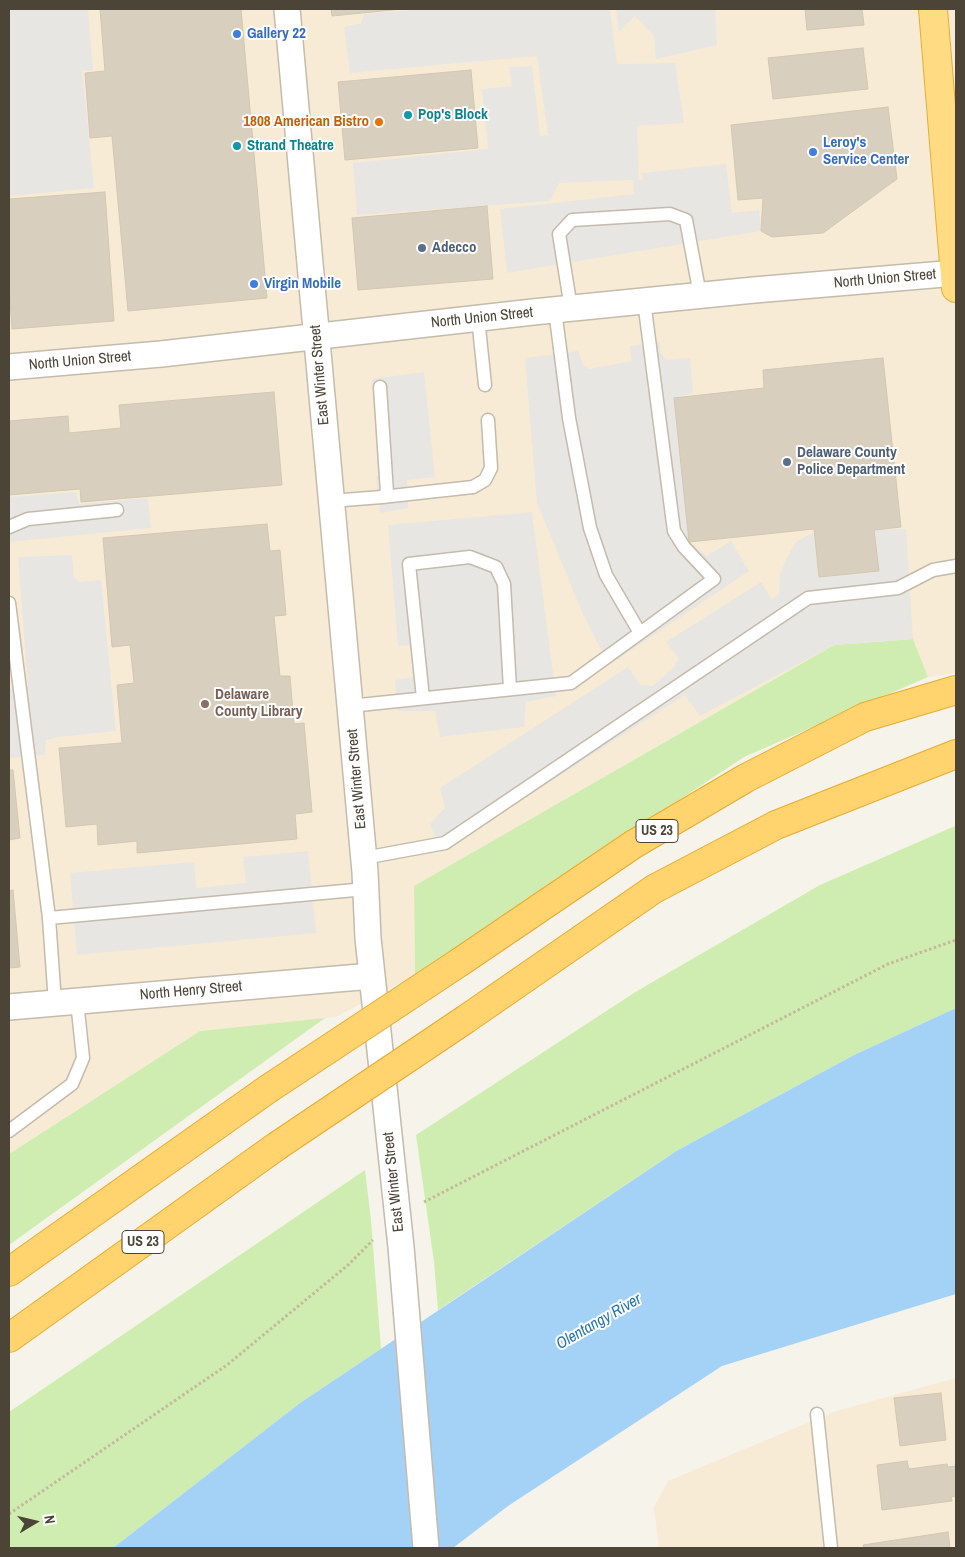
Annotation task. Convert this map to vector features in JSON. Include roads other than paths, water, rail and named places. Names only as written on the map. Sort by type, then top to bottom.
[{"type":"highway","points":[[933,9],[949,99],[956,278]]},
{"type":"highway","name":"US 23","points":[[9,1272],[268,1089],[634,844],[746,778],[865,718],[956,690]]},
{"type":"highway","name":"US 23","points":[[9,1338],[277,1146],[654,890],[776,825],[956,754]]},
{"type":"street","name":"East Winter Street","points":[[287,9],[364,858],[368,938],[397,1215],[426,1548]]},
{"type":"street","name":"North Union Street","points":[[9,367],[161,354],[700,295],[956,278]]},
{"type":"street","name":"North Henry Street","points":[[9,1007],[372,976]]},
{"type":"lane","points":[[640,632],[606,575],[590,528],[569,418],[559,234],[572,220],[670,214],[686,220],[700,295]]},
{"type":"lane","points":[[350,706],[571,682],[714,579],[684,547],[674,531],[644,301]]},
{"type":"lane","points":[[478,318],[485,385]]},
{"type":"lane","points":[[380,387],[387,493],[382,497]]},
{"type":"lane","points":[[331,501],[473,487],[485,480],[490,468],[488,420]]},
{"type":"lane","points":[[9,527],[28,519],[117,510]]},
{"type":"lane","points":[[423,698],[409,564],[470,557],[496,567],[504,584],[510,689]]},
{"type":"lane","points":[[364,858],[445,843],[808,598],[898,588],[933,570],[956,566]]},
{"type":"lane","points":[[9,603],[49,918],[66,1002],[83,1058],[72,1084],[9,1131]]},
{"type":"lane","points":[[49,918],[366,889]]},
{"type":"lane","points":[[817,1414],[831,1548]]},
{"type":"water","name":"Olentangy River","points":[[956,1008],[956,1294],[722,1366],[508,1506],[453,1548],[113,1548],[300,1403],[678,1150],[854,1055]]},
{"type":"place","name":"Gallery 22","points":[[237,34]]},
{"type":"place","name":"Pop's Block","points":[[408,115]]},
{"type":"place","name":"1808 American Bistro","points":[[379,122]]},
{"type":"place","name":"Strand Theatre","points":[[237,146]]},
{"type":"place","name":"Leroy's Service Center","points":[[813,152]]},
{"type":"place","name":"Adecco","points":[[422,248]]},
{"type":"place","name":"Virgin Mobile","points":[[254,284]]},
{"type":"place","name":"Delaware County Police Department","points":[[787,462]]},
{"type":"place","name":"Delaware County Library","points":[[205,704]]}]
